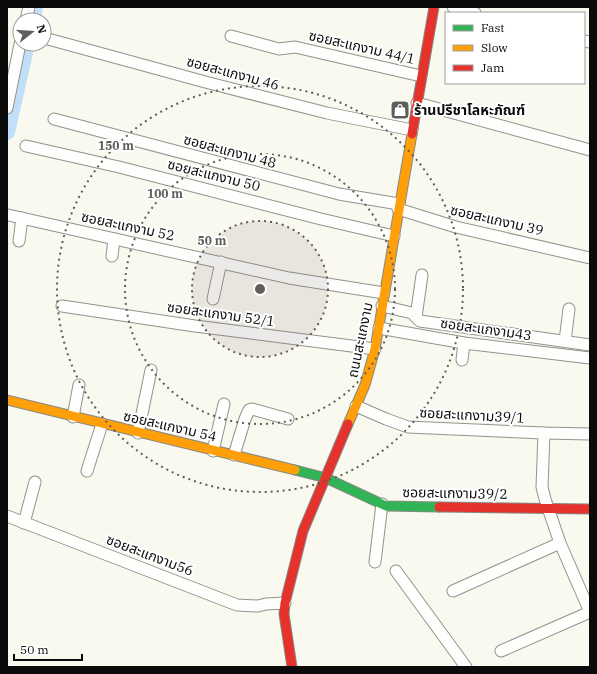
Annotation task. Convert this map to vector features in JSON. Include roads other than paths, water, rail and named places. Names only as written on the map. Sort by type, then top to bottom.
[{"type":"street","name":"ถนนสะแกงาม","points":[[292,667],[284,614],[285,603],[303,531],[365,385],[375,349],[434,7]]},
{"type":"street","points":[[453,7],[471,12]]},
{"type":"street","name":"ซอยสะแกงาม 44/1","points":[[231,36],[280,49],[295,47],[421,76]]},
{"type":"street","name":"ซอยสะแกงาม 46","points":[[52,40],[208,83],[327,113],[412,130]]},
{"type":"street","points":[[7,108],[18,52]]},
{"type":"street","points":[[417,103],[590,150]]},
{"type":"street","name":"ซอยสะแกงาม 48","points":[[54,119],[340,194],[399,207]]},
{"type":"street","name":"ซอยสะแกงาม 50","points":[[26,146],[119,167],[321,219],[394,236]]},
{"type":"street","name":"ซอยสะแกงาม 39","points":[[399,207],[456,227],[590,258]]},
{"type":"street","name":"ซอยสะแกงาม 52","points":[[8,215],[289,278],[384,293]]},
{"type":"street","points":[[19,241],[22,218]]},
{"type":"street","points":[[112,256],[114,239]]},
{"type":"street","points":[[213,299],[221,262]]},
{"type":"street","points":[[416,317],[422,275]]},
{"type":"street","name":"ซอยสะแกงาม 52/1","points":[[62,306],[195,326],[375,349]]},
{"type":"street","points":[[382,306],[412,313],[420,322],[590,345]]},
{"type":"street","points":[[565,341],[570,308]]},
{"type":"street","name":"ซอยสะแกงาม43","points":[[379,328],[464,343],[590,358]]},
{"type":"street","points":[[462,360],[464,343]]},
{"type":"street","points":[[138,433],[151,370]]},
{"type":"street","points":[[73,417],[79,385]]},
{"type":"street","name":"ซอยสะแกงาม 54","points":[[9,403],[234,455],[326,478]]},
{"type":"street","points":[[213,451],[224,404]]},
{"type":"street","name":"ซอยสะแกงาม39/1","points":[[356,406],[408,427],[590,434]]},
{"type":"street","points":[[234,455],[249,410],[252,409],[288,418]]},
{"type":"street","points":[[88,471],[102,424]]},
{"type":"street","points":[[501,651],[590,612],[560,543],[547,508],[542,487],[544,433]]},
{"type":"street","name":"ซอยสะแกงาม39/2","points":[[326,478],[386,506],[590,509]]},
{"type":"street","points":[[24,523],[35,482]]},
{"type":"street","points":[[375,562],[382,504]]},
{"type":"street","name":"ซอยสะแกงาม56","points":[[7,516],[237,605],[258,606],[285,603]]},
{"type":"street","points":[[453,591],[560,543]]},
{"type":"street","points":[[396,571],[466,667]]},
{"type":"waterway","points":[[34,12],[35,7]]},
{"type":"waterway","points":[[7,132],[25,52]]},
{"type":"place","name":"ร้านปรีชาโลหะภัณฑ์","points":[[400,110]]}]
